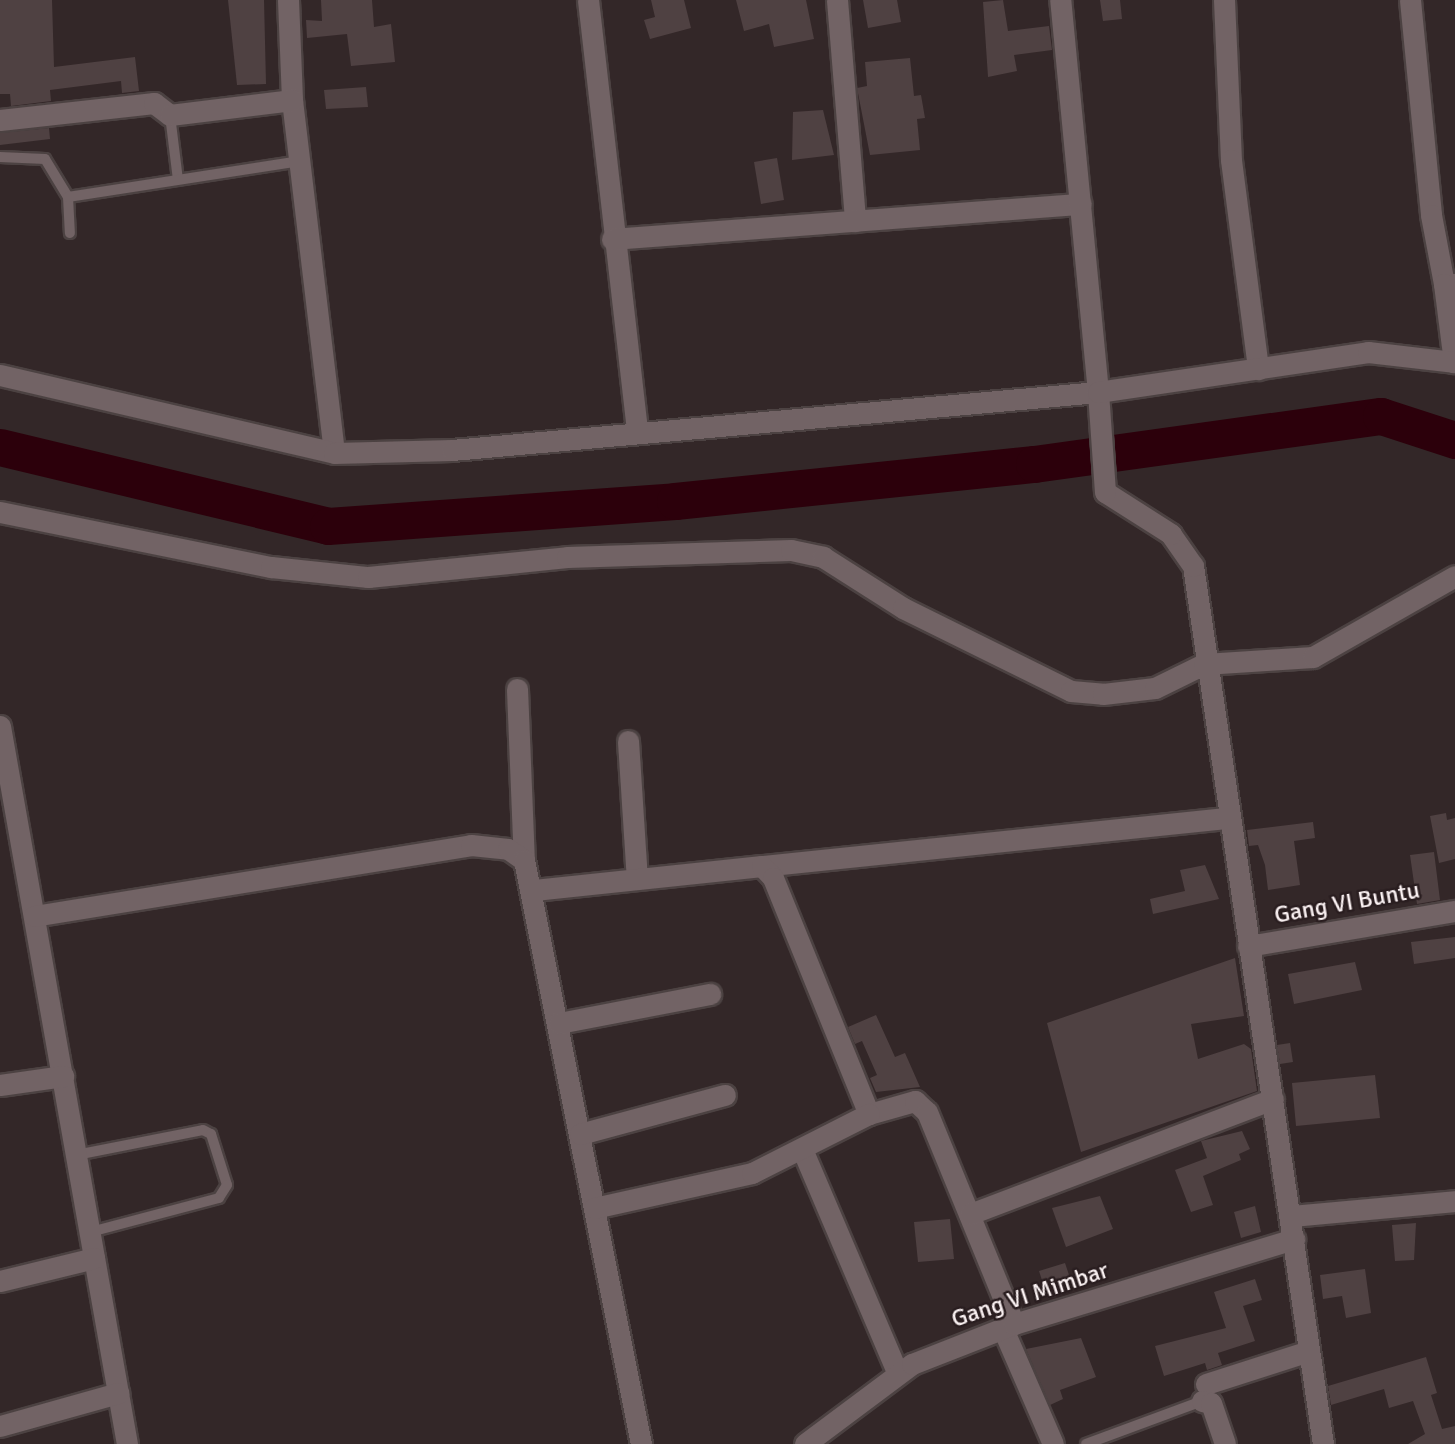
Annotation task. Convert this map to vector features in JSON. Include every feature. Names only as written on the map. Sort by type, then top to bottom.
[{"type":"street","points":[[288,0],[292,100],[334,453]]},
{"type":"street","points":[[588,0],[612,239],[637,432]]},
{"type":"street","points":[[837,0],[855,221]]},
{"type":"street","points":[[1060,0],[1098,392],[1101,476],[1107,495],[1171,534],[1187,553],[1291,1216],[1323,1444]]},
{"type":"street","points":[[1224,0],[1231,160],[1258,369]]},
{"type":"street","points":[[0,375],[334,453],[452,450],[1098,392],[1368,352],[1454,362],[1450,284],[1410,0]]},
{"type":"street","points":[[0,120],[154,103],[170,115],[292,100]]},
{"type":"street","points":[[612,239],[1081,204]]},
{"type":"street","points":[[0,512],[271,567],[368,577],[567,557],[791,550],[823,557],[903,608],[1071,691],[1155,688],[1204,664],[1313,657],[1455,576]]},
{"type":"street","points":[[517,689],[524,860],[534,890],[641,1444]]},
{"type":"street","points":[[1,737],[127,1444]]},
{"type":"street","points":[[628,741],[637,879]]},
{"type":"street","points":[[534,890],[1228,818]]},
{"type":"street","points":[[34,916],[471,845],[508,849],[524,860]]},
{"type":"street","points":[[762,866],[773,878],[869,1114]]},
{"type":"street","name":"Gang VI Buntu","points":[[1248,946],[1455,911]]},
{"type":"street","points":[[559,1023],[710,994]]},
{"type":"street","points":[[0,1085],[63,1076]]},
{"type":"street","points":[[580,1134],[725,1095]]},
{"type":"street","points":[[970,1214],[1273,1099]]},
{"type":"street","points":[[594,1208],[752,1173],[869,1114],[902,1102],[920,1105],[970,1214],[1008,1326],[1053,1444]]},
{"type":"street","points":[[802,1149],[897,1372]]},
{"type":"street","points":[[1291,1216],[1455,1201]]},
{"type":"street","name":"Gang VI Mimbar","points":[[817,1440],[897,1372],[1008,1326],[1294,1240]]},
{"type":"street","points":[[0,1281],[94,1258]]},
{"type":"street","points":[[1225,1444],[1211,1403],[1204,1393],[1310,1351]]},
{"type":"street","points":[[0,1426],[118,1393]]},
{"type":"lane","points":[[170,115],[178,180]]},
{"type":"lane","points":[[0,157],[45,159],[68,197],[70,233]]},
{"type":"lane","points":[[68,197],[301,161]]},
{"type":"lane","points":[[76,1155],[203,1129],[211,1134],[227,1185],[219,1198],[90,1232]]},
{"type":"lane","points":[[1086,1444],[1204,1393]]},
{"type":"building","points":[[0,0],[52,0],[54,67],[135,57],[139,91],[122,93],[121,81],[50,90],[51,101],[11,106],[10,94],[0,94]]},
{"type":"building","points":[[228,0],[264,0],[266,84],[237,85]]},
{"type":"building","points":[[321,0],[372,0],[374,27],[391,24],[395,62],[351,66],[347,34],[307,38],[306,20],[322,21]]},
{"type":"building","points":[[651,0],[684,0],[691,28],[650,39],[644,20],[655,17]]},
{"type":"building","points":[[736,0],[806,0],[814,39],[774,47],[769,24],[744,31]]},
{"type":"building","points":[[863,0],[897,0],[901,22],[868,28]]},
{"type":"building","points":[[1003,0],[1008,31],[1049,26],[1052,50],[1014,55],[1017,71],[988,77],[983,2]]},
{"type":"building","points":[[1100,0],[1120,0],[1122,19],[1103,21]]},
{"type":"building","points":[[910,58],[914,96],[921,95],[925,118],[917,119],[920,150],[870,155],[857,88],[867,86],[865,62]]},
{"type":"building","points":[[366,87],[368,107],[326,109],[324,90]]},
{"type":"building","points":[[823,110],[834,155],[792,160],[793,112]]},
{"type":"building","points":[[49,128],[50,139],[0,145],[0,133]]},
{"type":"building","points":[[777,158],[784,200],[761,204],[754,162]]},
{"type":"building","points":[[1446,813],[1447,820],[1455,818],[1455,859],[1439,863],[1430,816]]},
{"type":"building","points":[[1313,822],[1315,838],[1294,841],[1300,885],[1268,890],[1265,865],[1258,845],[1249,846],[1247,830]]},
{"type":"building","points":[[1434,852],[1440,900],[1417,904],[1410,855]]},
{"type":"building","points":[[1205,865],[1219,899],[1153,914],[1150,899],[1185,891],[1180,870]]},
{"type":"building","points":[[1455,937],[1455,958],[1414,964],[1411,942]]},
{"type":"building","points":[[1235,958],[1244,1016],[1191,1024],[1198,1059],[1244,1044],[1251,1049],[1257,1091],[1081,1152],[1047,1023]]},
{"type":"building","points":[[1355,962],[1362,990],[1294,1004],[1288,974]]},
{"type":"building","points":[[876,1015],[895,1057],[905,1053],[920,1087],[876,1092],[870,1078],[877,1075],[862,1041],[855,1044],[848,1027]]},
{"type":"building","points":[[1290,1043],[1293,1062],[1280,1064],[1277,1045]]},
{"type":"building","points":[[1375,1075],[1380,1118],[1296,1126],[1292,1083]]},
{"type":"building","points":[[1242,1131],[1250,1149],[1239,1154],[1241,1160],[1203,1176],[1213,1205],[1191,1212],[1175,1170],[1207,1158],[1201,1141]]},
{"type":"building","points":[[1100,1196],[1113,1229],[1066,1247],[1052,1208]]},
{"type":"building","points":[[1255,1206],[1261,1232],[1241,1238],[1234,1212]]},
{"type":"building","points":[[950,1219],[954,1259],[918,1262],[914,1222]]},
{"type":"building","points":[[1416,1223],[1414,1260],[1395,1261],[1392,1225]]},
{"type":"building","points":[[1065,1263],[1074,1290],[1048,1299],[1039,1271]]},
{"type":"building","points":[[1365,1269],[1371,1313],[1346,1318],[1342,1296],[1323,1299],[1320,1275]]},
{"type":"building","points":[[1255,1279],[1262,1300],[1243,1306],[1255,1341],[1218,1353],[1222,1365],[1207,1370],[1205,1363],[1164,1376],[1155,1346],[1226,1328],[1214,1292]]},
{"type":"building","points":[[1081,1338],[1096,1377],[1060,1390],[1063,1399],[1050,1405],[1026,1349]]},
{"type":"building","points":[[1426,1357],[1437,1393],[1431,1395],[1442,1429],[1455,1426],[1455,1444],[1408,1444],[1425,1434],[1413,1401],[1389,1408],[1384,1389],[1331,1405],[1328,1386]]},
{"type":"waterway","points":[[0,447],[328,526],[675,501],[1034,464],[1381,416],[1455,440]]}]
